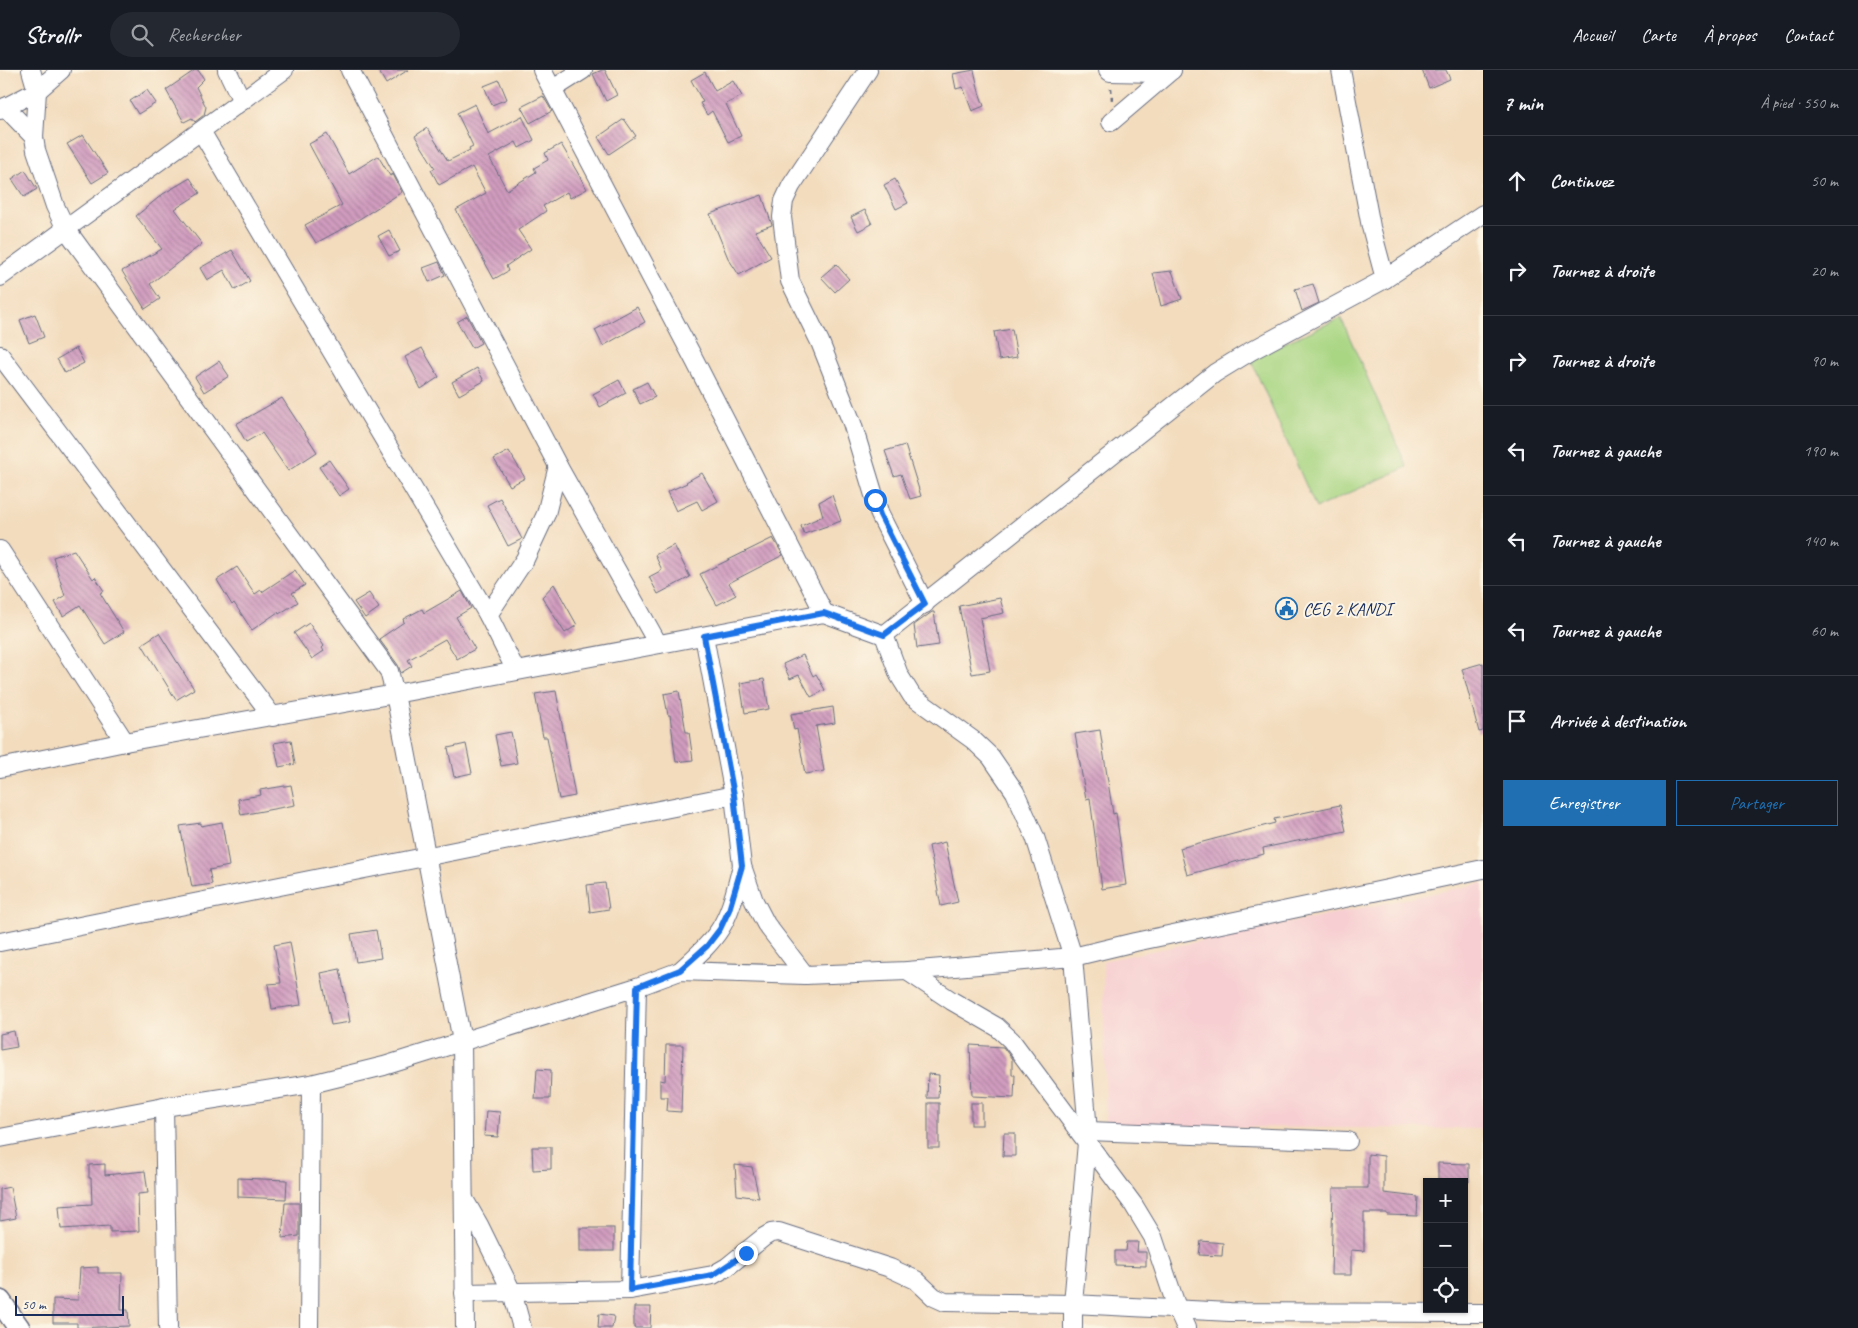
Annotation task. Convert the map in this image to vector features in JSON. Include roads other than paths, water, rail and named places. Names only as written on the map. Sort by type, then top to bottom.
[{"type":"street","points":[[31,70],[37,91],[34,137],[36,150],[55,206],[66,229],[389,671],[462,1041],[465,1328]]},
{"type":"street","points":[[34,137],[3,109],[37,91],[61,70]]},
{"type":"street","points":[[227,70],[242,101]]},
{"type":"street","points":[[0,276],[284,70]]},
{"type":"street","points":[[350,70],[558,466],[658,644]]},
{"type":"street","points":[[542,70],[824,613]]},
{"type":"street","points":[[553,89],[583,70]]},
{"type":"street","points":[[868,70],[791,186],[784,201],[782,217],[790,281],[820,342],[852,423],[880,515],[925,604]]},
{"type":"street","points":[[1109,71],[1158,73],[1172,70]]},
{"type":"street","points":[[1112,120],[1172,70]]},
{"type":"street","points":[[1341,70],[1371,227],[1385,279]]},
{"type":"street","points":[[200,131],[488,615],[516,671]]},
{"type":"street","points":[[884,635],[1215,373],[1251,351],[1385,279],[1483,214]]},
{"type":"street","points":[[0,355],[273,717]]},
{"type":"street","points":[[488,615],[525,559],[546,514],[558,466]]},
{"type":"street","points":[[546,514],[573,493]]},
{"type":"street","points":[[0,550],[125,742]]},
{"type":"street","points":[[0,768],[125,742],[273,717],[824,613],[884,635],[899,675],[912,696],[973,740],[991,758],[1015,792],[1035,837],[1073,957],[1088,1137],[1074,1304],[1074,1328]]},
{"type":"street","points":[[704,636],[734,795],[742,866],[754,901],[766,924],[805,975]]},
{"type":"street","points":[[0,942],[734,795]]},
{"type":"street","points":[[0,1138],[164,1107],[311,1084],[384,1066],[637,987],[680,970],[707,946],[720,929],[729,910],[742,866]]},
{"type":"street","points":[[680,970],[805,975],[907,971],[1073,957],[1135,942],[1483,868]]},
{"type":"street","points":[[907,971],[952,1001],[997,1027],[1011,1040],[1088,1137],[1153,1237],[1177,1308],[1186,1328]]},
{"type":"street","points":[[630,1290],[637,987]]},
{"type":"street","points":[[309,1328],[311,1084]]},
{"type":"street","points":[[164,1107],[168,1328]]},
{"type":"street","points":[[1088,1137],[1348,1141]]},
{"type":"street","points":[[464,1198],[512,1292],[522,1328]]},
{"type":"street","points":[[464,1293],[630,1290],[713,1275],[727,1267],[764,1237],[771,1233],[779,1232],[890,1268],[916,1280],[934,1297],[945,1302],[1177,1308],[1231,1320],[1483,1312]]},
{"type":"place","name":"CEG 2 KANDI","points":[[1287,609]]}]
